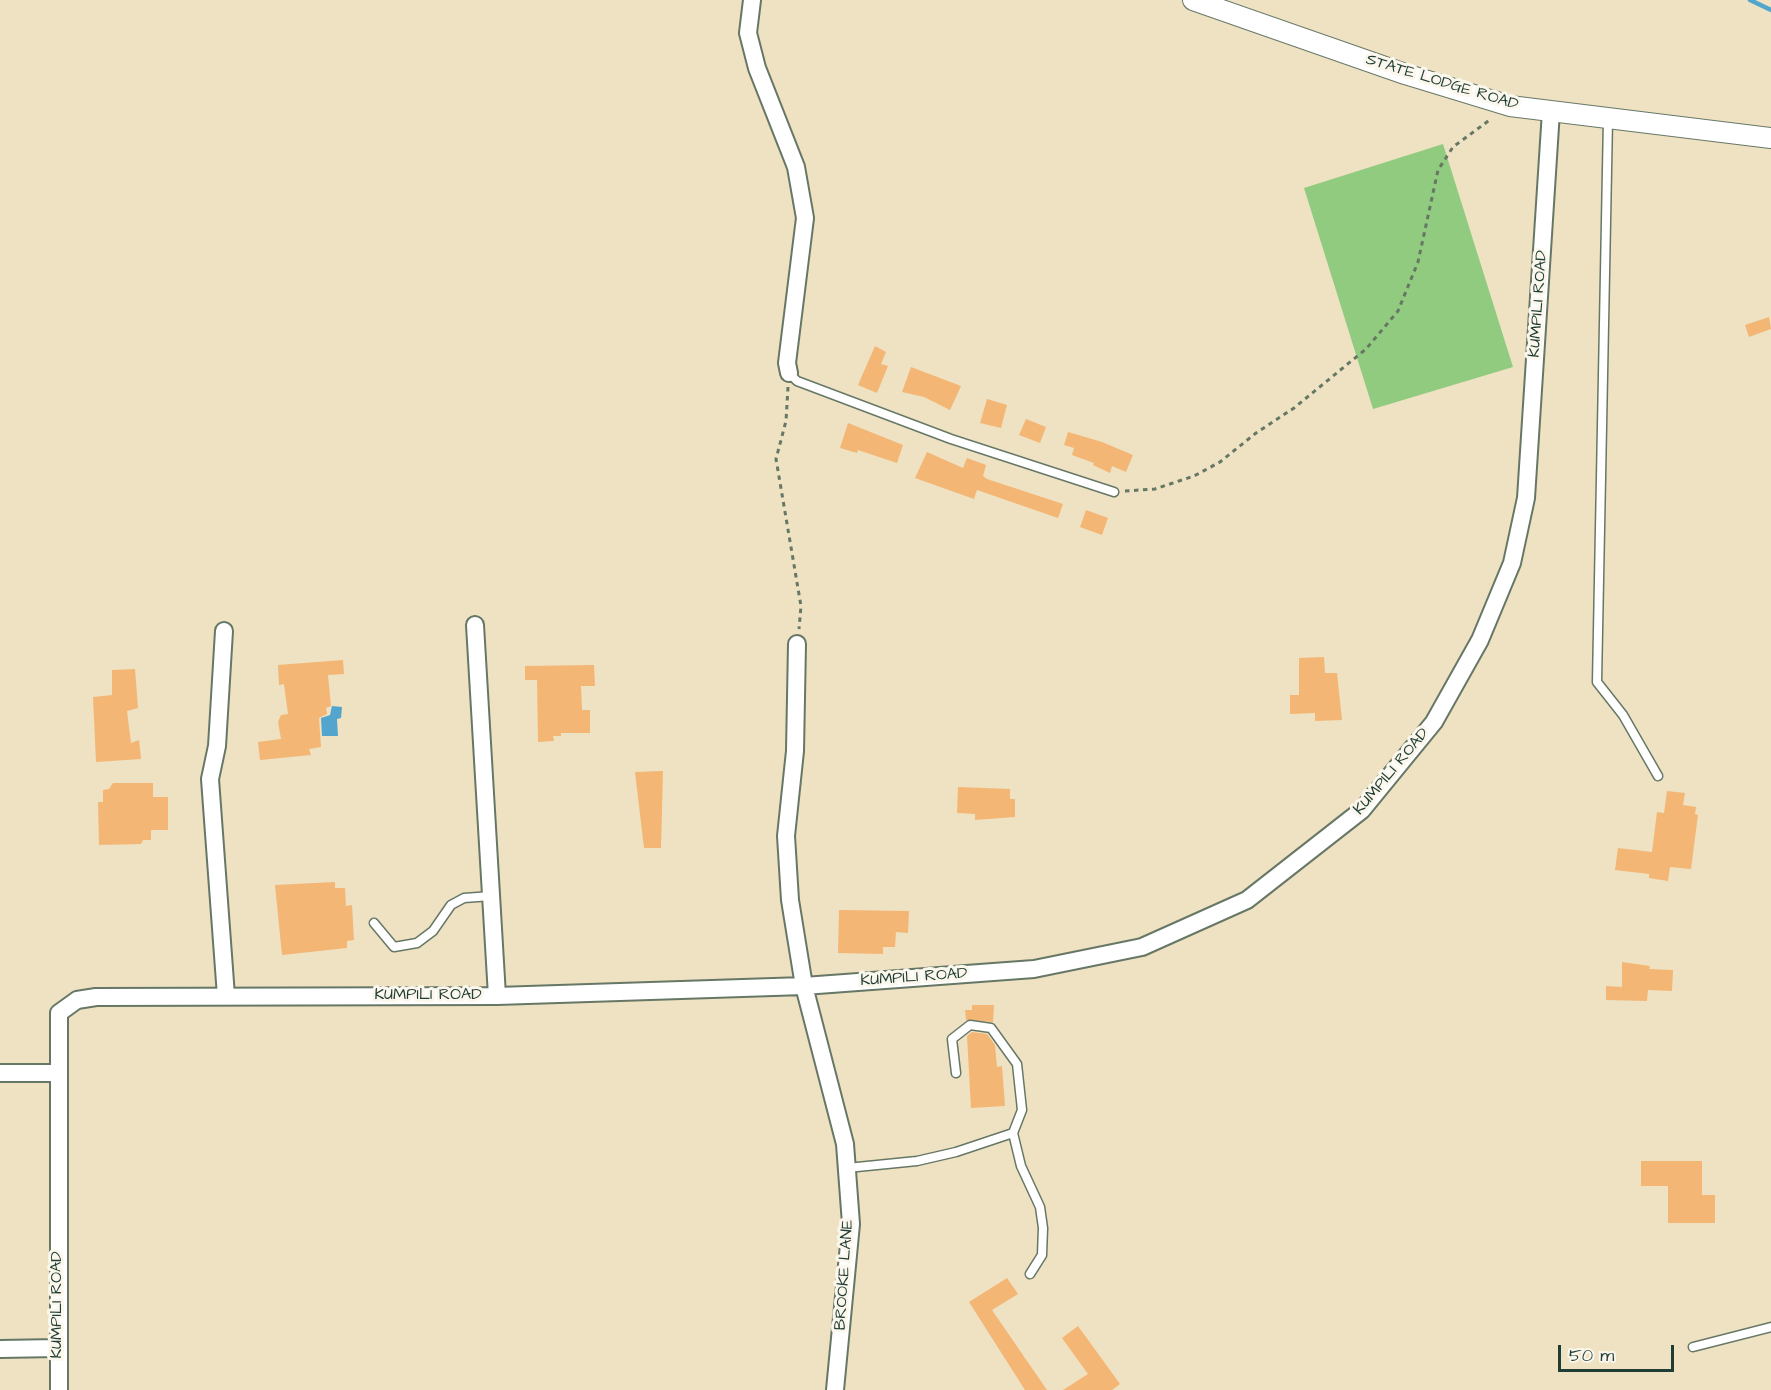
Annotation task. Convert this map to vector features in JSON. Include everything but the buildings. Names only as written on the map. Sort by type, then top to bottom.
[{"type":"street","points":[[752,0],[748,33],[757,68],[796,167],[805,218],[787,363],[789,373]]},
{"type":"street","name":"STATE LODGE ROAD","points":[[1193,0],[1405,74],[1510,106],[1771,138]]},
{"type":"street","name":"KUMPILI ROAD","points":[[59,1390],[59,1013],[77,1000],[96,997],[497,996],[804,986],[1034,969],[1142,947],[1247,900],[1362,810],[1434,722],[1480,640],[1512,563],[1526,498],[1551,111]]},
{"type":"street","points":[[475,625],[497,996]]},
{"type":"street","points":[[224,632],[217,746],[210,779],[226,996]]},
{"type":"street","name":"BROOKE LANE","points":[[797,644],[795,751],[786,836],[790,900],[804,986],[844,1144],[851,1224],[835,1390]]},
{"type":"street","points":[[0,1073],[58,1073]]},
{"type":"street","points":[[0,1349],[58,1348]]},
{"type":"lane","points":[[1608,118],[1598,682],[1623,716],[1658,776]]},
{"type":"lane","points":[[789,373],[797,381],[951,439],[1114,492]]},
{"type":"lane","points":[[374,923],[394,947],[417,943],[433,931],[451,905],[464,898],[491,896]]},
{"type":"lane","points":[[956,1073],[952,1039],[970,1025],[991,1028],[1017,1064],[1022,1110],[1013,1133],[1021,1166],[1033,1190],[1041,1217],[1042,1255],[1030,1274]]},
{"type":"lane","points":[[847,1168],[918,1161],[956,1152],[1013,1133]]},
{"type":"lane","points":[[1693,1347],[1771,1327]]},
{"type":"path","points":[[1114,492],[1155,489],[1194,476],[1220,462],[1256,433],[1294,408],[1366,350],[1398,311],[1418,262],[1438,170],[1454,147],[1510,106]]},
{"type":"path","points":[[789,373],[786,421],[776,459],[801,606],[797,644]]},
{"type":"green space","points":[[1443,144],[1513,367],[1373,409],[1304,188]]},
{"type":"water","points":[[332,706],[342,707],[341,718],[337,719],[338,736],[322,736],[321,718],[330,715]]},
{"type":"waterway","points":[[1750,0],[1771,10]]}]
